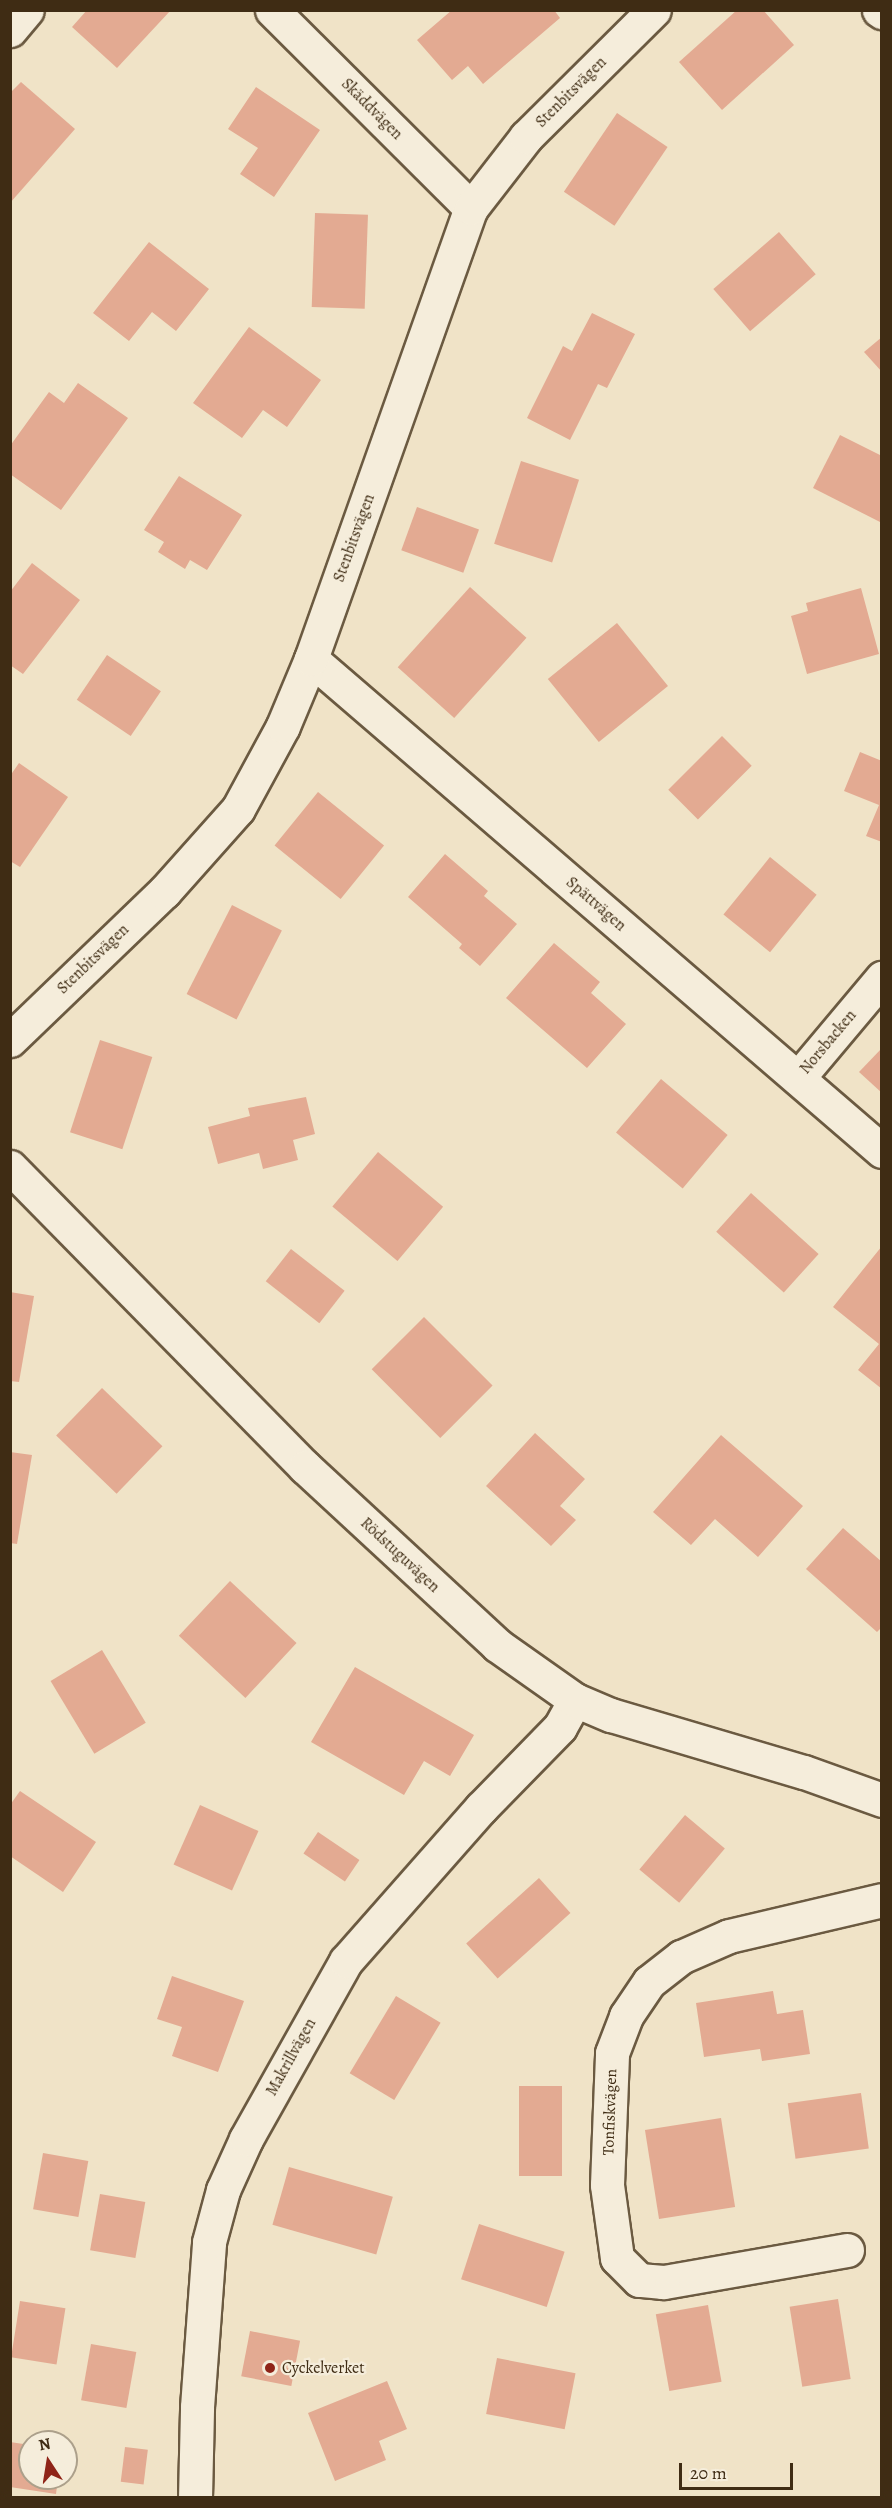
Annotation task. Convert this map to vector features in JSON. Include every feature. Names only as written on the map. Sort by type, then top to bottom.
[{"type":"street","points":[[10,30],[27,10]]},
{"type":"street","name":"Skäddvägen","points":[[272,10],[471,208]]},
{"type":"street","name":"Stenbitsvägen","points":[[10,1040],[164,892],[238,809],[283,726],[311,658],[471,208],[526,137],[654,10]]},
{"type":"street","name":"Spättvägen","points":[[311,658],[882,1151]]},
{"type":"street","name":"Norsbacken","points":[[798,1078],[882,978]]},
{"type":"street","name":"Rödstuguvägen","points":[[10,1167],[305,1467],[497,1645],[575,1700],[611,1715],[804,1773],[882,1800]]},
{"type":"street","name":"Makrillvägen","points":[[195,2498],[196,2407],[209,2242],[223,2190],[246,2139],[346,1961],[481,1808],[560,1727],[575,1700]]},
{"type":"street","name":"Tonfiskvägen","points":[[848,2250],[663,2282],[639,2280],[617,2258],[607,2185],[612,2053],[626,2016],[649,1982],[681,1957],[729,1936],[882,1900]]},
{"type":"building","points":[[87,10],[171,10],[117,68],[72,27]]},
{"type":"building","points":[[452,10],[554,10],[560,18],[483,84],[468,66],[452,80],[417,40]]},
{"type":"building","points":[[737,10],[763,10],[794,45],[722,110],[679,62]]},
{"type":"building","points":[[21,82],[75,129],[10,203],[10,93]]},
{"type":"building","points":[[256,87],[320,130],[274,197],[240,174],[258,148],[228,129]]},
{"type":"building","points":[[617,113],[668,147],[614,226],[564,192]]},
{"type":"building","points":[[315,213],[368,215],[365,309],[312,307]]},
{"type":"building","points":[[779,232],[816,274],[750,331],[713,289]]},
{"type":"building","points":[[149,242],[209,289],[176,331],[152,312],[129,341],[93,313]]},
{"type":"building","points":[[592,313],[635,334],[607,388],[598,384],[570,440],[527,418],[563,346],[572,351]]},
{"type":"building","points":[[249,327],[321,380],[287,427],[263,410],[242,438],[193,403]]},
{"type":"building","points":[[882,337],[882,372],[864,352]]},
{"type":"building","points":[[78,383],[128,418],[61,510],[10,474],[10,446],[49,392],[64,403]]},
{"type":"building","points":[[840,435],[882,456],[882,523],[813,488]]},
{"type":"building","points":[[521,461],[579,480],[552,563],[494,544]]},
{"type":"building","points":[[179,476],[242,515],[207,570],[190,560],[185,569],[158,552],[164,542],[144,530]]},
{"type":"building","points":[[417,507],[479,530],[463,573],[401,550]]},
{"type":"building","points":[[32,563],[80,600],[23,674],[10,665],[10,592]]},
{"type":"building","points":[[470,587],[526,638],[454,718],[398,667]]},
{"type":"building","points":[[861,588],[879,654],[807,674],[791,616],[808,611],[806,603]]},
{"type":"building","points":[[617,623],[668,686],[599,742],[548,679]]},
{"type":"building","points":[[107,655],[161,691],[131,736],[77,700]]},
{"type":"building","points":[[722,736],[752,766],[698,819],[668,790]]},
{"type":"building","points":[[860,752],[882,761],[882,842],[866,836],[879,805],[844,791]]},
{"type":"building","points":[[19,763],[68,797],[20,867],[10,861],[10,776]]},
{"type":"building","points":[[318,792],[384,845],[341,899],[275,846]]},
{"type":"building","points":[[445,854],[488,891],[484,896],[517,924],[480,966],[459,948],[462,944],[408,897]]},
{"type":"building","points":[[770,857],[817,895],[770,952],[723,915]]},
{"type":"building","points":[[232,905],[282,930],[236,1020],[187,994]]},
{"type":"building","points":[[554,943],[600,982],[591,993],[626,1024],[587,1068],[506,998]]},
{"type":"building","points":[[100,1040],[152,1057],[122,1149],[70,1132]]},
{"type":"building","points":[[882,1048],[882,1093],[859,1072]]},
{"type":"building","points":[[661,1079],[728,1135],[683,1189],[616,1133]]},
{"type":"building","points":[[306,1097],[315,1134],[293,1140],[298,1160],[263,1169],[259,1153],[218,1164],[208,1127],[250,1116],[248,1108]]},
{"type":"building","points":[[378,1152],[443,1207],[397,1261],[332,1206]]},
{"type":"building","points":[[751,1193],[819,1254],[784,1293],[716,1232]]},
{"type":"building","points":[[882,1246],[882,1389],[858,1370],[879,1344],[833,1307]]},
{"type":"building","points":[[291,1249],[345,1291],[319,1323],[266,1281]]},
{"type":"building","points":[[10,1292],[34,1296],[19,1382],[10,1381]]},
{"type":"building","points":[[424,1317],[493,1386],[440,1438],[372,1369]]},
{"type":"building","points":[[102,1388],[162,1446],[117,1494],[56,1435]]},
{"type":"building","points":[[535,1433],[585,1479],[560,1506],[576,1520],[551,1546],[486,1486]]},
{"type":"building","points":[[721,1435],[803,1506],[758,1557],[715,1519],[691,1545],[653,1512]]},
{"type":"building","points":[[10,1452],[32,1455],[17,1544],[10,1543]]},
{"type":"building","points":[[843,1528],[882,1562],[882,1627],[877,1632],[806,1569]]},
{"type":"building","points":[[230,1581],[297,1643],[245,1698],[179,1636]]},
{"type":"building","points":[[102,1650],[146,1723],[94,1754],[51,1681]]},
{"type":"building","points":[[355,1667],[474,1735],[450,1776],[424,1761],[404,1795],[311,1742]]},
{"type":"building","points":[[20,1791],[96,1842],[63,1892],[10,1856],[10,1805]]},
{"type":"building","points":[[200,1805],[258,1831],[232,1890],[174,1864]]},
{"type":"building","points":[[685,1815],[725,1848],[679,1903],[639,1869]]},
{"type":"building","points":[[318,1832],[359,1860],[345,1882],[303,1854]]},
{"type":"building","points":[[539,1878],[570,1913],[498,1979],[466,1944]]},
{"type":"building","points":[[172,1976],[244,2001],[218,2072],[172,2056],[182,2027],[157,2019]]},
{"type":"building","points":[[773,1991],[777,2014],[803,2010],[810,2054],[762,2061],[760,2049],[704,2057],[696,2003]]},
{"type":"building","points":[[396,1996],[441,2023],[394,2100],[350,2073]]},
{"type":"building","points":[[519,2086],[562,2086],[562,2176],[519,2176]]},
{"type":"building","points":[[861,2093],[869,2148],[796,2159],[788,2103]]},
{"type":"building","points":[[721,2118],[735,2207],[659,2219],[645,2130]]},
{"type":"building","points":[[43,2153],[88,2161],[78,2217],[33,2209]]},
{"type":"building","points":[[289,2167],[393,2197],[376,2254],[272,2225]]},
{"type":"building","points":[[100,2194],[145,2202],[135,2258],[90,2250]]},
{"type":"building","points":[[479,2224],[565,2252],[547,2307],[461,2279]]},
{"type":"building","points":[[838,2299],[851,2379],[802,2387],[790,2307]]},
{"type":"building","points":[[20,2301],[65,2308],[57,2364],[11,2357]]},
{"type":"building","points":[[708,2305],[722,2382],[669,2391],[656,2314]]},
{"type":"building","points":[[250,2331],[300,2341],[291,2386],[241,2376]]},
{"type":"building","points":[[91,2344],[136,2352],[126,2408],[81,2400]]},
{"type":"building","points":[[497,2358],[576,2373],[565,2429],[486,2414]]},
{"type":"building","points":[[387,2381],[407,2429],[379,2441],[386,2460],[335,2481],[308,2413]]},
{"type":"building","points":[[10,2442],[18,2443],[18,2488],[10,2487]]},
{"type":"building","points":[[125,2447],[148,2450],[144,2485],[121,2482]]},
{"type":"building","points":[[30,2490],[56,2490],[56,2494]]},
{"type":"place","name":"Cyckelverket","points":[[270,2368]]}]
